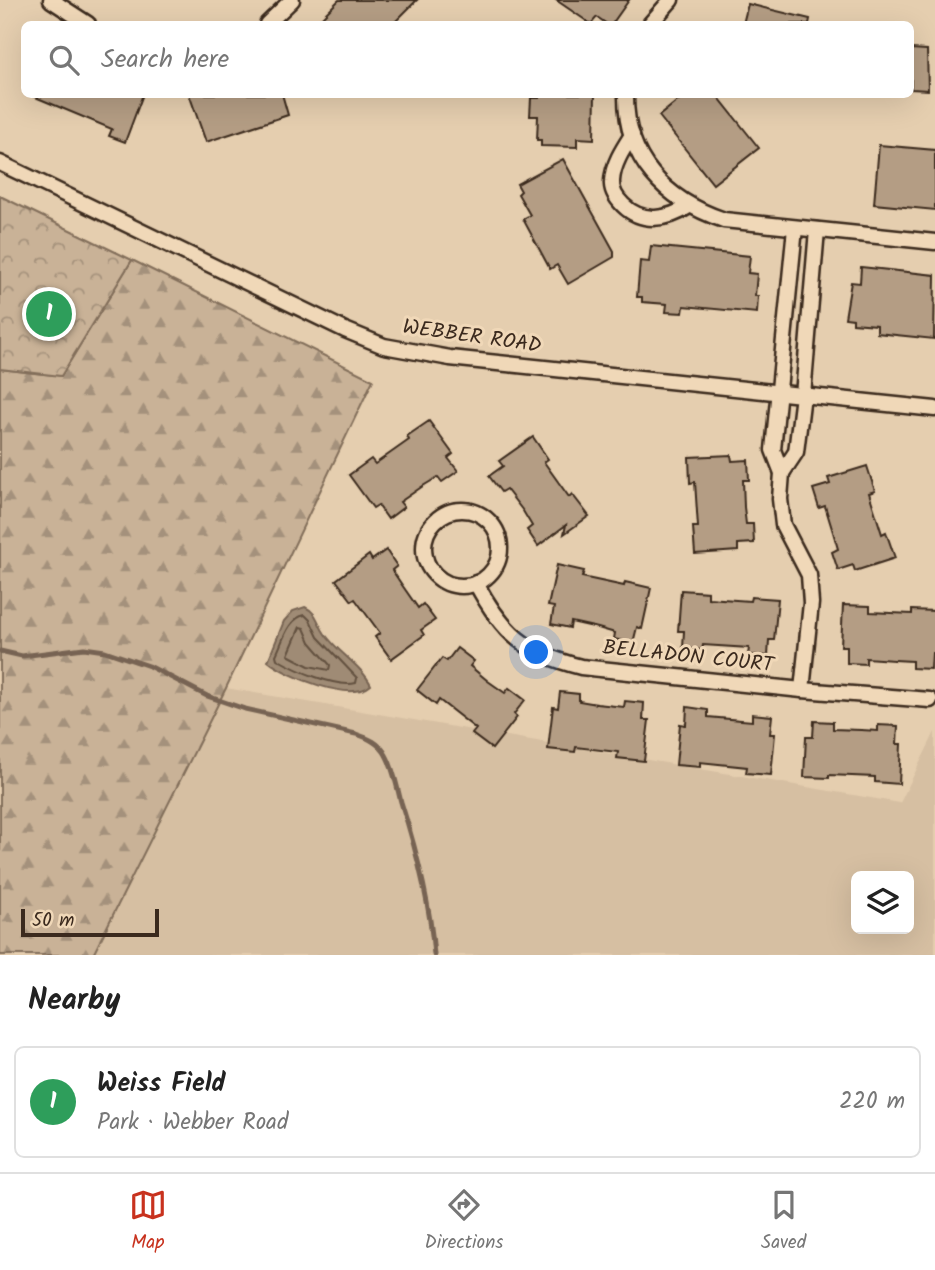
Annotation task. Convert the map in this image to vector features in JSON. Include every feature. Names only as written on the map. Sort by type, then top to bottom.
[{"type":"street","points":[[51,0],[83,21]]},
{"type":"street","points":[[270,21],[292,0]]},
{"type":"street","points":[[653,21],[671,0]]},
{"type":"street","points":[[626,98],[626,112],[636,148],[650,172],[668,192],[689,206],[724,220],[935,242]]},
{"type":"street","points":[[632,135],[615,167],[611,183],[615,197],[635,214],[648,218],[671,215],[689,206]]},
{"type":"street","name":"WEBBER ROAD","points":[[0,163],[345,330],[384,346],[450,358],[935,409]]},
{"type":"street","points":[[795,228],[774,450],[782,474],[780,499],[783,525],[809,575],[811,603],[802,690]]},
{"type":"street","points":[[782,474],[796,452],[817,230]]},
{"type":"street","points":[[462,510],[476,513],[489,521],[497,534],[500,548],[497,563],[488,575],[476,583],[461,586],[447,583],[435,574],[426,562],[426,533],[435,521],[447,513],[462,510]]},
{"type":"street","name":"BELLADON COURT","points":[[476,583],[491,612],[509,632],[530,649],[555,661],[581,667],[802,690],[930,700]]},
{"type":"shaded area","points":[[226,688],[900,803],[935,732],[935,955],[93,955]]},
{"type":"green space","points":[[0,196],[132,260],[61,376],[0,369]]},
{"type":"green space","points":[[132,260],[373,380],[226,688],[93,955],[0,955],[0,369],[61,376]]},
{"type":"water","points":[[305,607],[315,615],[330,641],[362,672],[371,685],[362,690],[334,689],[303,680],[268,661],[284,621],[293,611]]},
{"type":"building","points":[[339,0],[417,0],[396,21],[318,21]]},
{"type":"building","points":[[556,0],[629,0],[614,21],[603,21],[597,17],[594,21],[587,21]]},
{"type":"building","points":[[748,4],[810,19],[810,21],[744,21]]},
{"type":"building","points":[[914,49],[927,50],[928,90],[914,89]]},
{"type":"building","points":[[38,98],[142,98],[125,142],[109,136],[112,129]]},
{"type":"building","points":[[190,98],[283,98],[288,115],[206,142]]},
{"type":"building","points":[[531,98],[595,98],[594,139],[577,138],[577,147],[541,146],[541,140],[537,140],[538,116],[530,116]]},
{"type":"building","points":[[681,98],[719,98],[759,148],[713,184],[659,116]]},
{"type":"building","points":[[879,145],[935,150],[935,210],[874,204]]},
{"type":"building","points":[[563,159],[614,251],[614,257],[568,284],[557,265],[550,269],[523,219],[530,215],[518,194],[521,191],[517,184]]},
{"type":"building","points":[[651,246],[750,256],[748,273],[757,274],[757,313],[684,306],[683,313],[666,312],[667,304],[642,302],[642,297],[637,297],[640,261],[649,262]]},
{"type":"building","points":[[861,267],[935,275],[934,339],[877,333],[877,325],[853,323],[853,319],[845,318],[851,282],[860,283]]},
{"type":"building","points":[[429,421],[453,454],[448,458],[458,471],[442,482],[438,477],[423,486],[400,502],[404,507],[388,519],[378,505],[373,508],[349,475],[371,459],[375,464],[409,440],[407,436]]},
{"type":"building","points":[[533,437],[548,459],[544,462],[569,497],[572,494],[589,516],[564,534],[566,525],[538,546],[527,530],[532,526],[523,511],[506,489],[501,492],[489,476],[503,466],[499,461]]},
{"type":"building","points":[[731,455],[732,461],[748,460],[749,480],[743,480],[744,507],[746,524],[753,524],[754,543],[738,544],[738,551],[695,554],[693,527],[698,527],[695,482],[690,483],[689,457]]},
{"type":"building","points":[[867,466],[875,491],[869,493],[882,534],[886,532],[895,558],[855,571],[853,565],[838,570],[832,552],[838,549],[825,506],[819,508],[813,489],[830,484],[828,478]]},
{"type":"building","points":[[386,550],[397,566],[392,570],[418,608],[423,604],[435,620],[421,630],[424,635],[391,659],[375,637],[380,633],[355,599],[352,601],[336,580],[369,555],[372,560]]},
{"type":"building","points":[[557,565],[584,571],[582,577],[624,586],[625,582],[651,588],[642,629],[637,627],[633,643],[614,639],[615,633],[598,628],[571,622],[570,628],[551,624],[554,607],[548,606]]},
{"type":"building","points":[[681,590],[708,592],[708,598],[750,601],[751,597],[778,599],[774,640],[769,640],[768,656],[748,655],[749,648],[703,645],[702,650],[683,648],[684,631],[678,631]]},
{"type":"building","points":[[843,605],[870,606],[870,612],[912,614],[912,610],[935,611],[935,653],[932,653],[931,669],[912,668],[912,661],[866,658],[866,664],[847,663],[847,646],[841,646]]},
{"type":"building","points":[[457,648],[474,661],[470,666],[488,681],[505,693],[509,688],[525,700],[514,714],[517,717],[492,749],[472,734],[476,729],[439,700],[436,705],[417,690],[442,658],[447,661]]},
{"type":"building","points":[[560,692],[579,694],[579,701],[597,704],[624,707],[625,701],[644,703],[643,720],[649,720],[644,761],[617,758],[618,752],[576,747],[575,752],[548,749],[553,707],[558,708]]},
{"type":"building","points":[[687,707],[708,710],[708,717],[752,721],[752,714],[772,716],[770,734],[775,734],[771,775],[746,773],[747,767],[700,762],[700,767],[676,765],[680,724],[686,725]]},
{"type":"building","points":[[814,721],[833,722],[833,729],[878,731],[878,725],[898,726],[897,744],[901,744],[899,784],[875,782],[875,777],[804,777],[806,737],[813,737]]},
{"type":"waterway","points":[[0,651],[22,656],[84,648],[105,651],[149,666],[207,696],[245,709],[356,734],[377,744],[391,766],[422,877],[434,955]]},
{"type":"place","name":"Weiss Field","points":[[49,314]]}]
